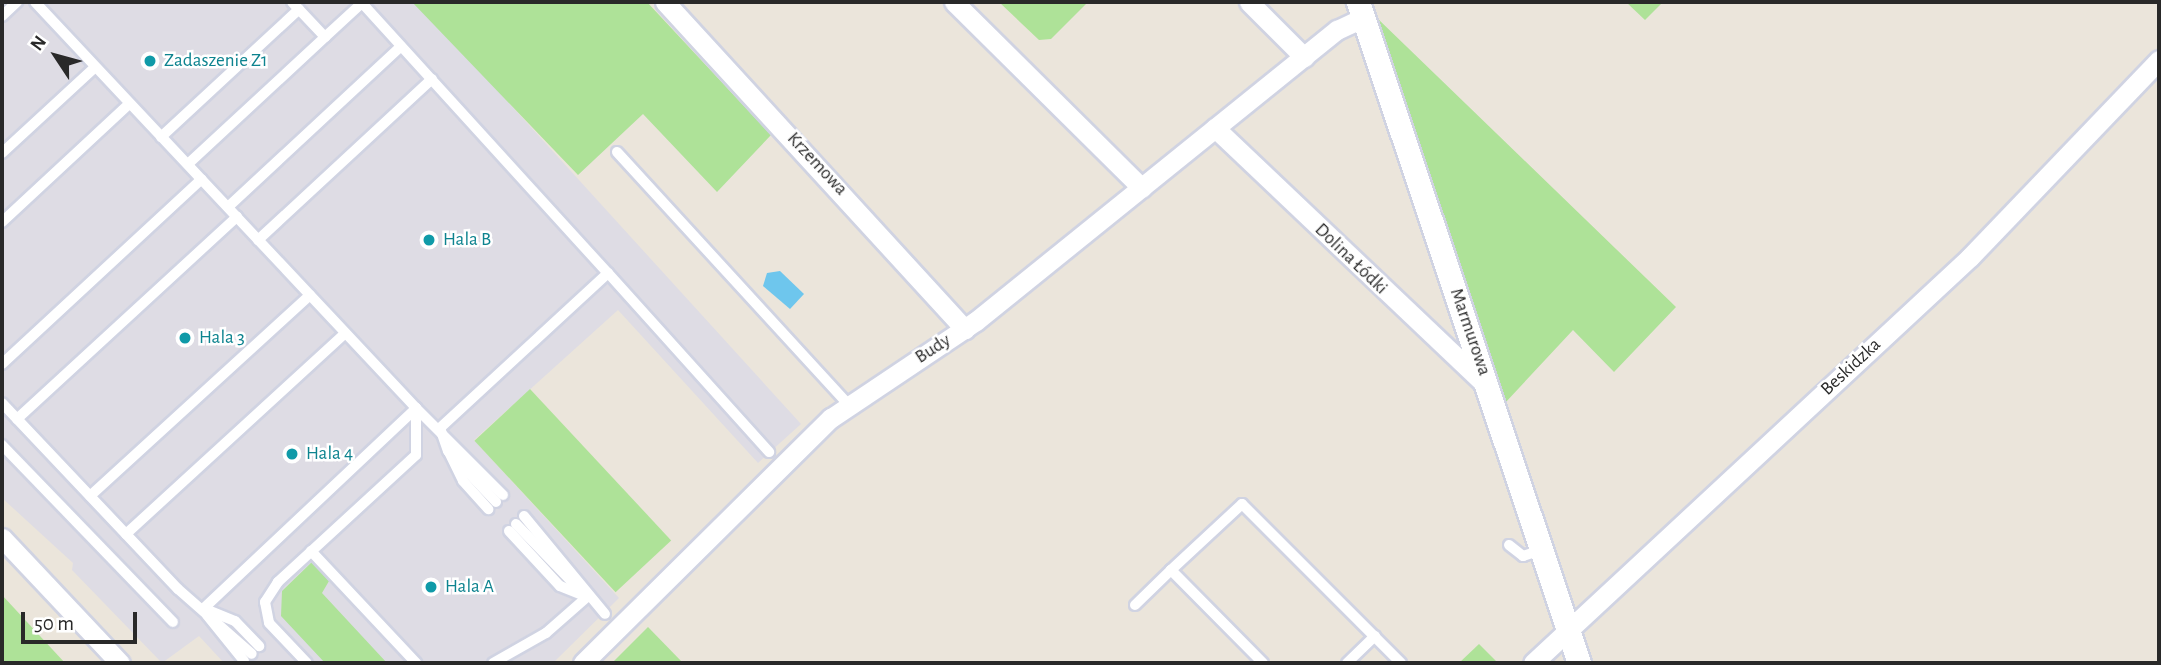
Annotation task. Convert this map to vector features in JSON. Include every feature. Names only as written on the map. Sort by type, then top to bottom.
[{"type":"street","name":"Krzemowa","points":[[664,2],[965,329]]},
{"type":"street","points":[[954,2],[1142,188]]},
{"type":"street","points":[[1248,2],[1304,57]]},
{"type":"street","name":"Budy","points":[[583,663],[849,404],[965,329],[1360,10]]},
{"type":"street","name":"Marmurowa","points":[[1360,10],[1579,663]]},
{"type":"street","name":"Beskidzka","points":[[1533,663],[1970,257],[2159,60]]},
{"type":"street","name":"Dolina Łódki","points":[[1215,128],[1488,387]]},
{"type":"street","points":[[2,538],[120,663]]},
{"type":"lane","points":[[2,16],[17,2]]},
{"type":"lane","points":[[34,2],[416,408],[440,428],[496,502],[463,481],[440,428]]},
{"type":"lane","points":[[188,164],[362,4],[769,452]]},
{"type":"lane","points":[[161,137],[295,6],[325,37]]},
{"type":"lane","points":[[228,207],[401,46]]},
{"type":"lane","points":[[2,153],[94,68]]},
{"type":"lane","points":[[258,240],[432,79]]},
{"type":"lane","points":[[2,222],[129,104]]},
{"type":"lane","points":[[617,152],[849,404]]},
{"type":"lane","points":[[2,364],[202,179]]},
{"type":"lane","points":[[17,419],[237,217]]},
{"type":"lane","points":[[440,428],[608,273]]},
{"type":"lane","points":[[90,496],[310,295]]},
{"type":"lane","points":[[126,534],[345,332]]},
{"type":"lane","points":[[2,403],[126,534],[203,609],[252,654],[235,621],[203,609]]},
{"type":"lane","points":[[307,663],[269,623],[265,602],[311,551],[416,455],[416,408]]},
{"type":"lane","points":[[203,609],[416,408]]},
{"type":"lane","points":[[2,445],[173,622]]},
{"type":"lane","points":[[1135,605],[1236,507],[1248,505],[1401,663]]},
{"type":"lane","points":[[516,524],[605,614]]},
{"type":"lane","points":[[1510,545],[1523,556],[1543,550]]},
{"type":"lane","points":[[311,551],[416,663]]},
{"type":"lane","points":[[1171,569],[1263,663]]},
{"type":"lane","points":[[493,663],[546,633],[587,597]]},
{"type":"lane","points":[[1347,663],[1375,636]]},
{"type":"shaded area","points":[[2,2],[417,2],[801,424],[758,463],[618,310],[474,440],[619,598],[553,663],[224,663],[199,636],[162,663],[72,570],[73,563],[2,498]]},
{"type":"green space","points":[[412,2],[647,2],[771,135],[717,192],[643,114],[578,175]]},
{"type":"green space","points":[[999,2],[1088,2],[1051,39],[1039,40]]},
{"type":"green space","points":[[1626,2],[1663,2],[1645,20]]},
{"type":"green space","points":[[1377,18],[1676,307],[1614,372],[1573,330],[1505,403]]},
{"type":"green space","points":[[530,389],[671,540],[616,592],[474,441]]},
{"type":"green space","points":[[313,561],[329,581],[322,593],[387,663],[325,663],[281,616],[282,591]]},
{"type":"green space","points":[[2,595],[65,663],[2,663]]},
{"type":"green space","points":[[648,627],[683,663],[612,663]]},
{"type":"green space","points":[[1479,644],[1496,661],[1459,663]]},
{"type":"water","points":[[780,271],[804,294],[790,309],[763,286],[767,273]]},
{"type":"place","name":"Zadaszenie Z1","points":[[150,61]]},
{"type":"place","name":"Hala B","points":[[429,240]]},
{"type":"place","name":"Hala 3","points":[[185,338]]},
{"type":"place","name":"Hala 4","points":[[292,454]]},
{"type":"place","name":"Hala A","points":[[431,587]]}]
